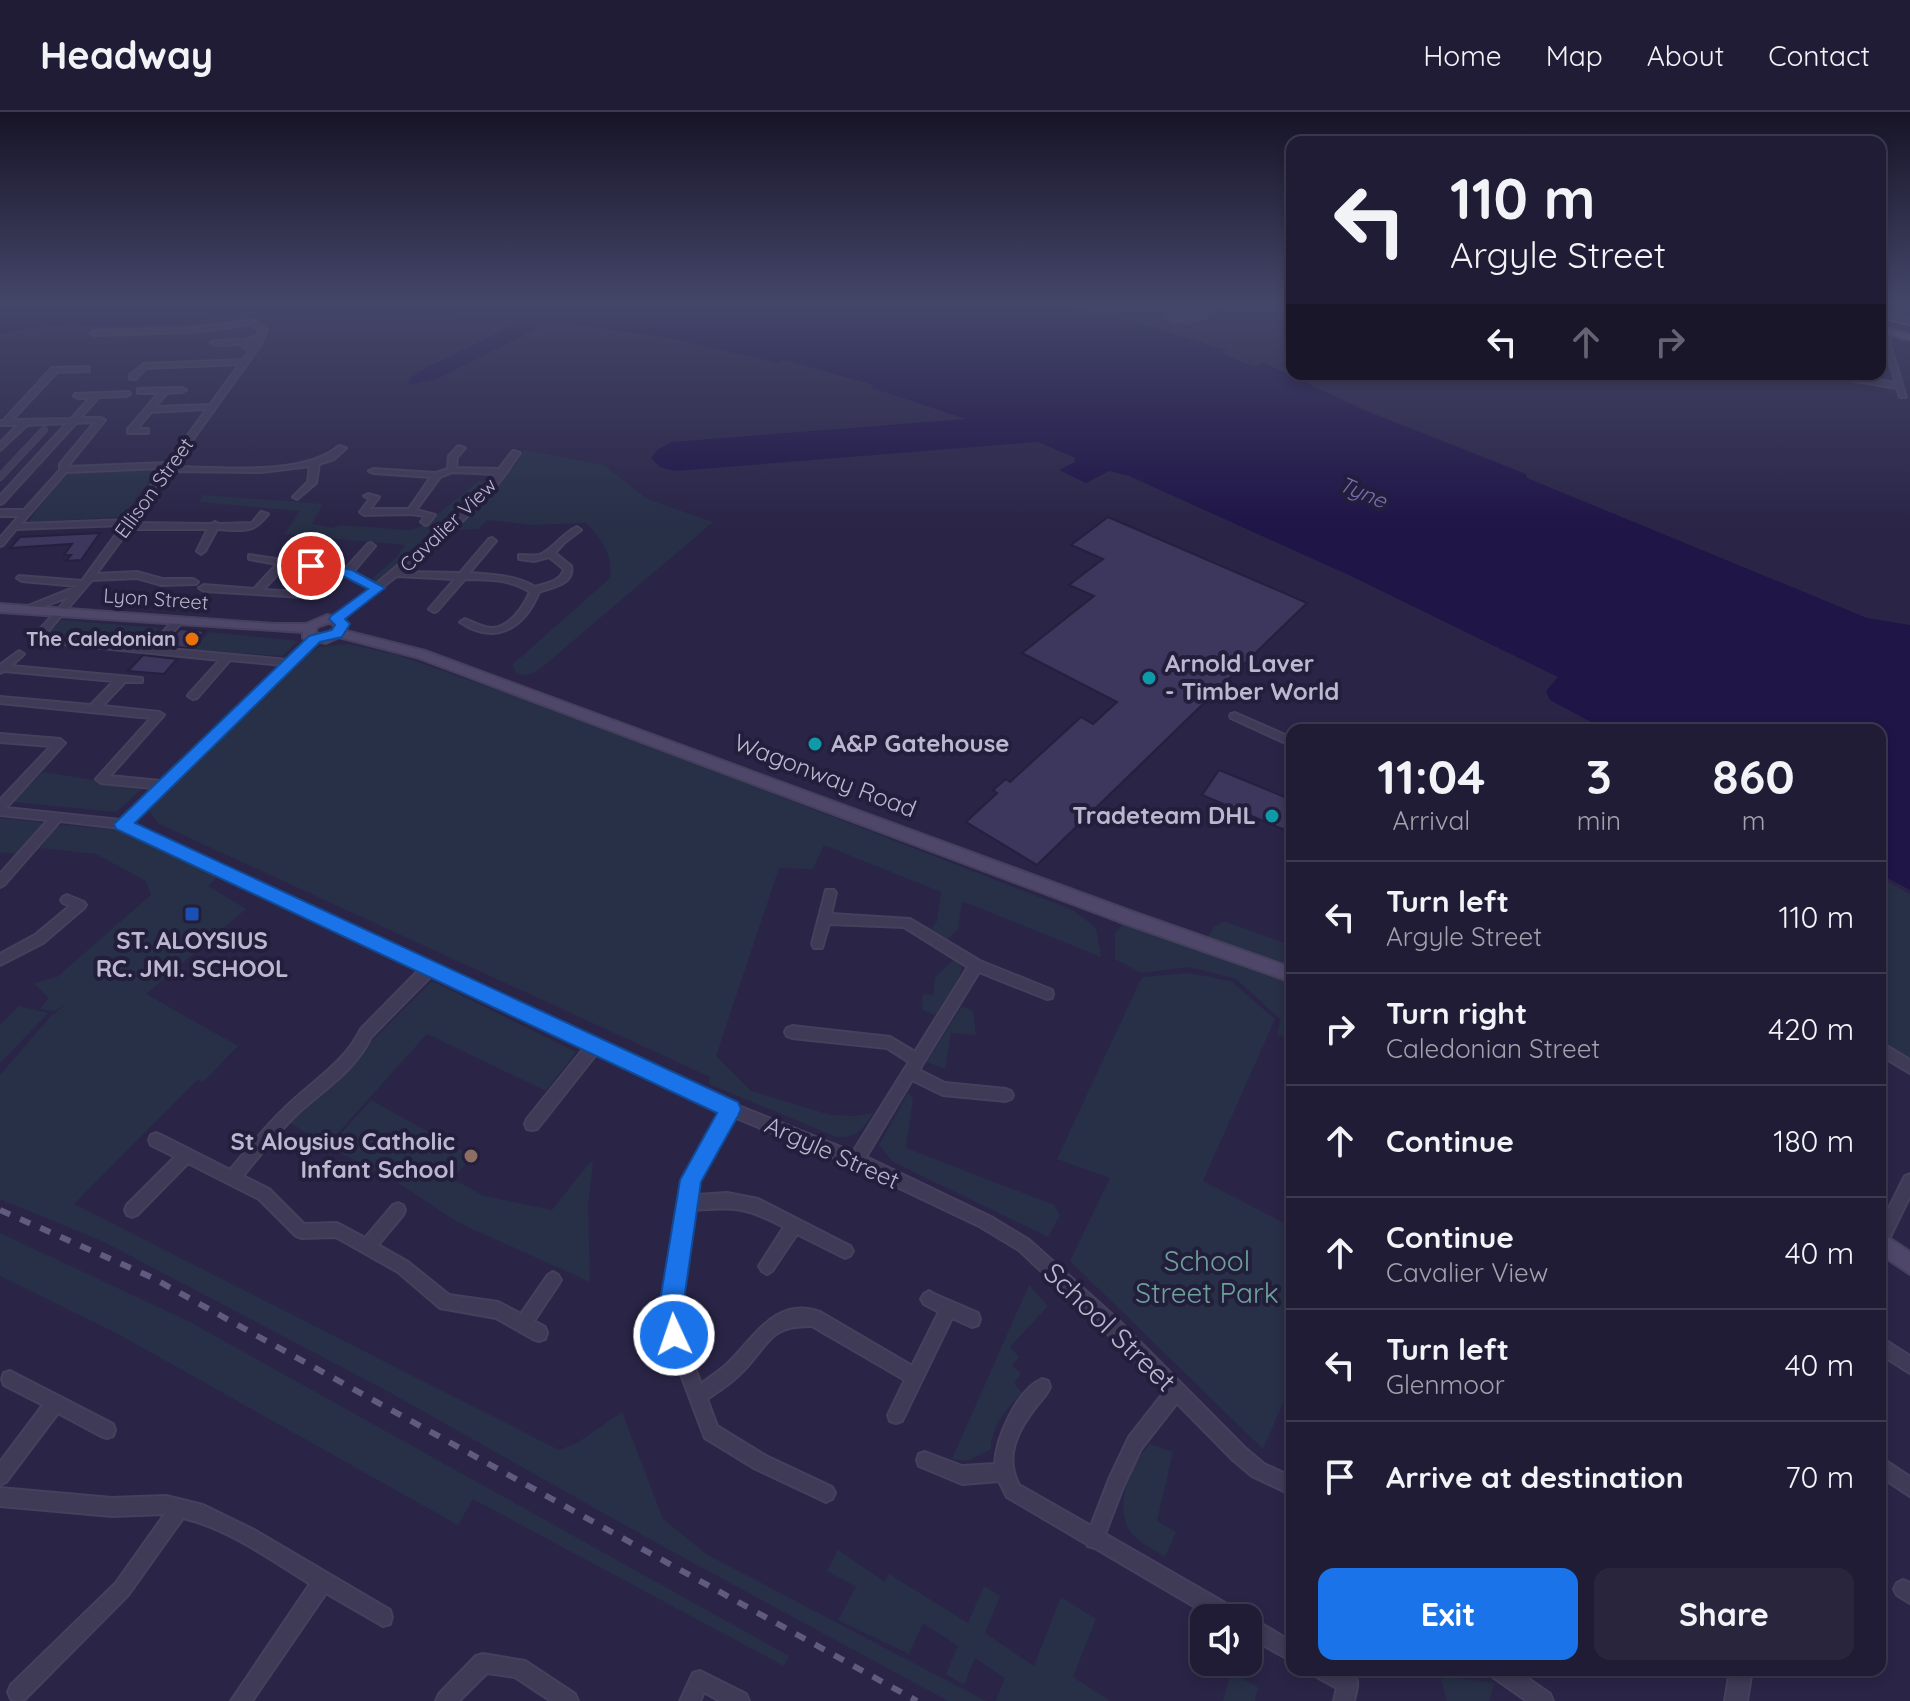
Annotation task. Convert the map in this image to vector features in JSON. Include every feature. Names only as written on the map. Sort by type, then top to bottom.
[{"type":"main road","name":"Lyon Street","points":[[0,608],[312,634]]},
{"type":"main road","points":[[312,634],[322,620],[337,626]]},
{"type":"main road","name":"Wagonway Road","points":[[337,626],[1286,973]]},
{"type":"main road","points":[[1886,1246],[1910,1264]]},
{"type":"street","points":[[2,423],[48,377]]},
{"type":"street","name":"Ellison Street","points":[[151,650],[36,639],[61,612],[128,524],[234,377]]},
{"type":"street","points":[[1897,377],[1903,395]]},
{"type":"street","points":[[1871,380],[1910,383]]},
{"type":"street","points":[[141,391],[182,390]]},
{"type":"street","points":[[145,431],[131,431],[165,391]]},
{"type":"street","points":[[78,396],[126,394]]},
{"type":"street","points":[[0,501],[97,395]]},
{"type":"street","points":[[149,410],[212,407]]},
{"type":"street","points":[[0,543],[64,470],[63,466],[101,420],[2,423]]},
{"type":"street","points":[[0,448],[25,422]]},
{"type":"street","points":[[0,477],[44,430]]},
{"type":"street","points":[[64,470],[215,467],[257,471],[315,462],[336,456],[342,448]]},
{"type":"street","points":[[452,470],[453,456],[461,448]]},
{"type":"street","name":"Cavalier View","points":[[337,626],[398,574],[503,472],[516,453]]},
{"type":"street","points":[[297,497],[312,483],[315,462]]},
{"type":"street","points":[[373,471],[437,475],[452,470],[503,472]]},
{"type":"street","points":[[381,481],[387,471]]},
{"type":"street","points":[[411,511],[437,475]]},
{"type":"street","points":[[356,520],[375,497],[368,496]]},
{"type":"street","points":[[364,512],[411,511],[431,515],[425,522]]},
{"type":"street","points":[[0,513],[26,513]]},
{"type":"street","points":[[14,527],[128,524],[251,527],[264,514]]},
{"type":"street","points":[[201,551],[215,525]]},
{"type":"street","points":[[522,557],[538,559],[552,555],[565,536],[577,530]]},
{"type":"street","points":[[434,609],[492,541]]},
{"type":"street","points":[[347,573],[371,546]]},
{"type":"street","points":[[465,622],[490,631],[502,628],[524,610],[535,590],[561,582],[568,573],[568,568],[552,555]]},
{"type":"street","points":[[252,557],[347,573],[378,588]]},
{"type":"street","points":[[256,592],[284,562]]},
{"type":"street","points":[[398,574],[463,574],[524,584],[535,590]]},
{"type":"street","points":[[22,578],[81,583],[137,575],[162,582],[193,582]]},
{"type":"street","points":[[26,610],[58,598],[81,583]]},
{"type":"street","points":[[204,588],[301,595]]},
{"type":"street","points":[[151,650],[178,621]]},
{"type":"street","points":[[122,824],[290,663],[312,634]]},
{"type":"street","points":[[151,650],[290,663]]},
{"type":"street","points":[[1,669],[19,654]]},
{"type":"street","points":[[193,696],[228,657]]},
{"type":"street","points":[[1,669],[138,680]]},
{"type":"street","points":[[93,709],[122,679]]},
{"type":"street","points":[[0,700],[159,715],[101,779],[162,785]]},
{"type":"street","points":[[1235,716],[1286,739]]},
{"type":"street","points":[[0,738],[60,743],[0,809]]},
{"type":"street","name":"Argyle Street","points":[[0,809],[122,824],[731,1109],[856,1160],[914,1189]]},
{"type":"street","points":[[0,882],[57,817]]},
{"type":"street","points":[[818,944],[830,893]]},
{"type":"street","points":[[0,960],[39,939],[80,905],[67,900]]},
{"type":"street","points":[[824,919],[906,922],[976,965],[1047,994]]},
{"type":"street","points":[[856,1160],[976,965]]},
{"type":"street","points":[[232,1178],[290,1112],[323,1085],[362,1044],[366,1033],[430,968]]},
{"type":"street","points":[[792,1032],[890,1043],[943,1089],[1006,1095]]},
{"type":"street","points":[[532,1124],[595,1045]]},
{"type":"street","points":[[1886,1052],[1910,1067]]},
{"type":"street","points":[[731,1109],[691,1180],[671,1307],[674,1335],[711,1432],[760,1462],[826,1493]]},
{"type":"street","points":[[156,1140],[264,1194],[301,1231],[337,1230],[403,1267],[446,1302],[498,1310],[539,1333]]},
{"type":"street","points":[[132,1210],[186,1155]]},
{"type":"street","points":[[1886,1230],[1910,1181]]},
{"type":"street","name":"School Street","points":[[914,1189],[986,1222],[1024,1245],[1111,1325],[1249,1462],[1286,1483]]},
{"type":"street","points":[[687,1203],[727,1200],[758,1206],[845,1251]]},
{"type":"street","points":[[367,1247],[398,1210]]},
{"type":"street","points":[[767,1266],[794,1226]]},
{"type":"street","points":[[523,1324],[553,1280]]},
{"type":"street","points":[[929,1299],[972,1319]]},
{"type":"street","points":[[896,1415],[948,1310]]},
{"type":"street","points":[[698,1395],[738,1365],[773,1324],[798,1316],[814,1318],[915,1377]]},
{"type":"street","points":[[1886,1349],[1910,1365]]},
{"type":"street","points":[[10,1379],[107,1430]]},
{"type":"street","points":[[1042,1387],[1018,1417],[1006,1440],[1003,1472],[1013,1491],[1207,1604]]},
{"type":"street","points":[[1094,1540],[1135,1443],[1176,1391]]},
{"type":"street","points":[[0,1476],[55,1403]]},
{"type":"street","points":[[925,1460],[953,1473],[970,1476],[1003,1472]]},
{"type":"street","points":[[1886,1470],[1910,1487]]},
{"type":"street","points":[[0,1497],[112,1507],[166,1505],[203,1514],[248,1536],[383,1617]]},
{"type":"street","points":[[18,1692],[122,1589],[180,1508]]},
{"type":"street","points":[[241,1701],[323,1581]]},
{"type":"street","points":[[1262,1635],[1286,1649]]},
{"type":"street","points":[[446,1701],[483,1663],[518,1668],[568,1701]]},
{"type":"street","points":[[1335,1676],[1348,1683],[1344,1701]]},
{"type":"street","points":[[1508,1676],[1543,1701]]},
{"type":"street","points":[[1736,1701],[1740,1676]]},
{"type":"street","points":[[690,1701],[700,1680],[739,1701]]},
{"type":"green space","points":[[524,450],[604,465],[647,499],[713,522],[540,669],[528,675],[517,674],[512,665],[610,578],[611,570],[605,548],[586,523],[532,525],[487,520],[478,529],[453,530],[516,465]]},
{"type":"green space","points":[[157,470],[122,517],[28,522],[65,474]]},
{"type":"green space","points":[[479,481],[488,482],[394,574],[375,581],[372,579],[397,557],[405,545],[284,534],[300,511],[199,502],[203,495],[323,504],[312,524],[332,528],[340,525],[411,530],[424,525]]},
{"type":"green space","points":[[62,620],[159,628],[143,645],[45,637]]},
{"type":"green space","points":[[209,632],[298,641],[282,656],[193,650]]},
{"type":"green space","points":[[348,644],[398,655],[591,723],[1073,910],[1096,928],[1101,957],[962,901],[958,929],[948,939],[931,930],[937,921],[941,892],[824,845],[813,869],[779,868],[716,1056],[751,1091],[830,1115],[873,1113],[859,1131],[836,1137],[709,1084],[710,1077],[159,824],[148,809],[309,654],[319,647]]},
{"type":"green space","points":[[43,772],[143,788],[116,812],[13,802]]},
{"type":"green space","points":[[0,818],[42,824],[17,854],[0,852]]},
{"type":"green space","points":[[57,827],[121,830],[217,877],[208,886],[246,909],[146,994],[238,1046],[203,1082],[198,1079],[74,1204],[559,1450],[577,1443],[622,1412],[663,1519],[706,1554],[986,1701],[948,1701],[662,1546],[389,1392],[104,1242],[0,1199],[0,1075],[51,1016],[68,1002],[55,1011],[40,1009],[49,998],[34,983],[57,977],[151,895],[146,881],[96,854],[40,848]]},
{"type":"green space","points":[[1886,881],[1910,894],[1910,1058],[1886,1044]]},
{"type":"green space","points":[[1224,921],[1286,944],[1286,966],[1206,940],[1214,927]]},
{"type":"green space","points":[[1123,924],[1286,980],[1286,1036],[1277,1035],[1281,1020],[1236,979],[1189,967],[1142,973],[1115,959],[1115,933]]},
{"type":"green space","points":[[954,960],[962,967],[958,979],[935,1015],[922,1010],[923,994],[933,995],[935,977]]},
{"type":"green space","name":"School Street Park","points":[[1188,973],[1231,981],[1275,1019],[1203,1181],[1286,1224],[1286,1396],[1263,1449],[1070,1261],[1110,1178],[1057,1159],[1142,977]]},
{"type":"green space","points":[[432,981],[576,1052],[546,1091],[427,1034],[327,1145],[290,1123]]},
{"type":"green space","points":[[19,1006],[48,1013],[0,1063],[0,1025]]},
{"type":"green space","points":[[962,1006],[973,1011],[976,1035],[951,1033],[945,1069],[927,1062]]},
{"type":"green space","points":[[908,1093],[913,1098],[906,1148],[1054,1205],[1060,1215],[1048,1237],[893,1162],[879,1145]]},
{"type":"green space","points":[[371,1100],[472,1156],[453,1179],[484,1196],[552,1210],[590,1162],[593,1164],[588,1205],[590,1282],[459,1223],[397,1182],[329,1147]]},
{"type":"green space","points":[[0,1233],[190,1322],[789,1656],[784,1666],[473,1499],[458,1525],[118,1334],[0,1276]]},
{"type":"green space","points":[[1029,1285],[1048,1306],[1010,1347],[1019,1357],[1012,1365],[1021,1374],[1014,1383],[1022,1393],[997,1425],[991,1449],[967,1461],[952,1459]]},
{"type":"green space","points":[[1150,1444],[1173,1452],[1157,1521],[1176,1532],[1165,1557],[1133,1535],[1125,1521],[1123,1509],[1126,1485],[1136,1462]]},
{"type":"green space","points":[[838,1550],[885,1582],[889,1574],[968,1623],[984,1586],[1000,1596],[985,1633],[1034,1666],[1061,1597],[1096,1619],[1073,1677],[1110,1701],[996,1701],[1005,1678],[975,1658],[964,1685],[946,1674],[958,1646],[923,1623],[909,1654],[838,1620],[856,1587],[827,1571]]},
{"type":"green space","points":[[1230,1676],[1238,1676],[1258,1687],[1255,1701],[1223,1701]]},
{"type":"green space","points":[[1441,1676],[1494,1683],[1489,1701],[1447,1701]]},
{"type":"water","points":[[411,377],[441,377],[437,379],[407,385]]},
{"type":"water","name":"Tyne","points":[[845,377],[1286,377],[1286,380],[1300,380],[1364,410],[1526,474],[1527,478],[1867,618],[1910,625],[1910,890],[1886,877],[1886,724],[1595,724],[1550,700],[1546,691],[1558,677],[1351,576],[1129,476],[1109,471],[1086,483],[1059,470],[1075,462],[1075,458],[1038,442],[675,471],[660,467],[651,458],[657,450],[672,442],[966,419],[872,388],[873,385]]},
{"type":"building","name":"Arnold Laver - Timber World","points":[[1108,517],[1307,603],[1037,865],[966,822],[997,793],[993,790],[1006,779],[1010,782],[1081,717],[1093,724],[1117,702],[1022,653],[1094,596],[1069,585],[1103,559],[1071,545]]},
{"type":"building","points":[[100,533],[81,560],[66,561],[71,555],[64,555],[72,544],[10,548],[20,537]]},
{"type":"building","name":"The Caledonian","points":[[180,629],[205,631],[188,648],[165,646]]},
{"type":"building","points":[[143,655],[177,659],[164,674],[128,671]]},
{"type":"building","name":"Tradeteam DHL","points":[[1219,770],[1286,798],[1286,830],[1202,795]]},
{"type":"railway","points":[[0,1210],[151,1277],[917,1701]]},
{"type":"place","name":"The Caledonian","points":[[192,639]]},
{"type":"place","name":"Arnold Laver - Timber World","points":[[1149,678]]},
{"type":"place","name":"A&P Gatehouse","points":[[815,744]]},
{"type":"place","name":"Tradeteam DHL","points":[[1272,816]]},
{"type":"place","name":"ST. ALOYSIUS RC. JMI. SCHOOL","points":[[192,914]]},
{"type":"place","name":"St Aloysius Catholic Infant School","points":[[471,1156]]},
{"type":"route","points":[[311,566],[352,574],[378,588],[336,619],[343,624],[337,634],[326,639],[315,639],[122,824],[731,1109],[691,1180],[671,1307],[674,1335]]}]
